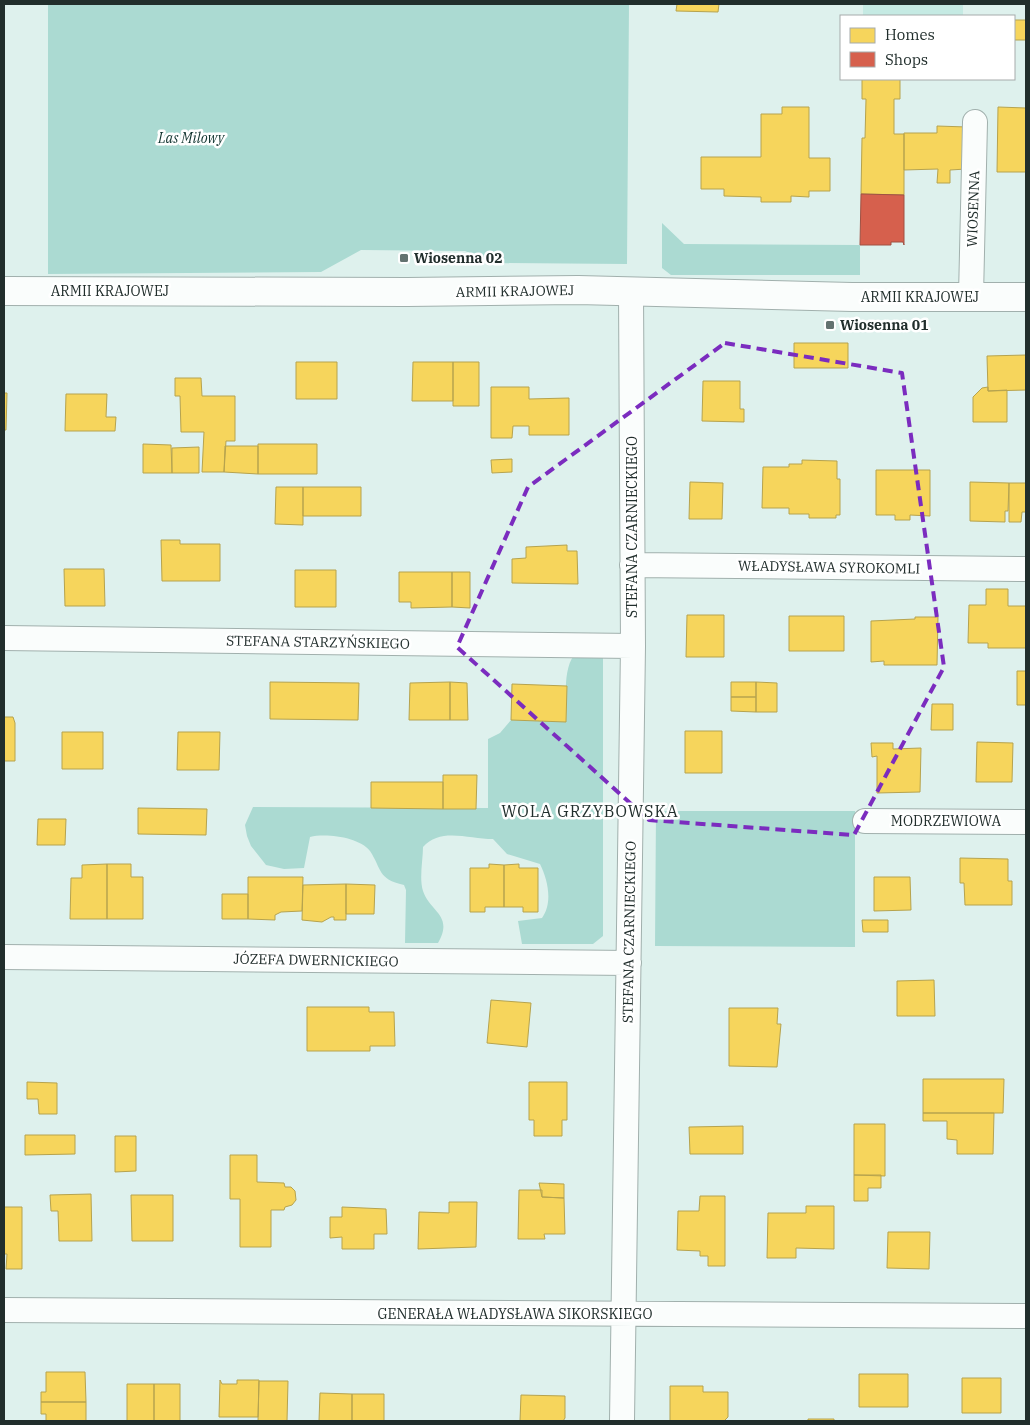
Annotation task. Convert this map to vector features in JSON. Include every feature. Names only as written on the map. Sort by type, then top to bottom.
[{"type":"street","name":"WIOSENNA","points":[[971,296],[976,122]]},
{"type":"street","name":"ARMII KRAJOWEJ","points":[[4,291],[407,292],[578,290],[1026,297]]},
{"type":"street","name":"STEFANA CZARNIECKIEGO","points":[[622,1421],[622,1315],[633,646],[631,292]]},
{"type":"street","name":"WŁADYSŁAWA SYROKOMLI","points":[[632,565],[1026,569]]},
{"type":"street","name":"STEFANA STARZYŃSKIEGO","points":[[4,638],[633,646]]},
{"type":"street","name":"MODRZEWIOWA","points":[[865,821],[1026,822]]},
{"type":"street","name":"JÓZEFA DWERNICKIEGO","points":[[4,957],[629,963]]},
{"type":"street","name":"GENERAŁA WŁADYSŁAWA SIKORSKIEGO","points":[[4,1310],[1026,1316]]},
{"type":"highlighted area","points":[[725,343],[902,373],[944,667],[854,835],[649,820],[457,647],[528,487]]},
{"type":"green space","name":"Las Milowy","points":[[48,4],[629,4],[627,264],[493,263],[465,251],[361,250],[321,272],[48,274]]},
{"type":"green space","points":[[863,4],[963,4],[963,15],[863,15]]},
{"type":"green space","points":[[662,223],[684,244],[860,245],[860,275],[671,275],[662,268]]},
{"type":"green space","points":[[574,655],[603,655],[603,936],[593,944],[522,944],[518,921],[542,918],[545,912],[548,891],[545,877],[540,864],[507,854],[493,839],[446,836],[438,837],[423,847],[421,875],[423,891],[426,898],[439,914],[443,926],[438,943],[405,943],[406,890],[404,885],[389,880],[381,873],[370,851],[358,842],[333,836],[310,837],[304,868],[284,869],[266,865],[251,846],[245,825],[253,807],[488,808],[488,739],[500,733],[511,720],[566,721],[566,678]]},
{"type":"green space","points":[[656,811],[855,811],[855,947],[655,946]]},
{"type":"building: Homes","points":[[677,4],[719,4],[718,12],[676,11]]},
{"type":"building: Homes","points":[[1015,20],[1026,20],[1026,40],[1015,40]]},
{"type":"building: Homes","points":[[862,80],[900,80],[900,99],[894,99],[894,134],[904,134],[904,195],[861,194],[862,138],[865,138],[866,99],[862,99]]},
{"type":"building: Homes","points":[[782,107],[809,107],[809,158],[830,158],[830,191],[809,191],[809,197],[791,196],[791,202],[761,202],[761,197],[724,196],[724,189],[701,189],[701,157],[761,157],[761,114],[782,114]]},
{"type":"building: Homes","points":[[998,107],[1026,108],[1026,172],[997,172]]},
{"type":"building: Homes","points":[[937,126],[967,127],[966,169],[950,170],[950,183],[937,183],[938,169],[904,170],[904,133],[937,133]]},
{"type":"building: Homes","points":[[794,343],[848,343],[848,368],[794,368]]},
{"type":"building: Homes","points":[[1026,355],[1026,390],[988,391],[987,356]]},
{"type":"building: Homes","points":[[296,362],[337,362],[337,399],[296,399]]},
{"type":"building: Homes","points":[[413,362],[453,362],[453,401],[412,401]]},
{"type":"building: Homes","points":[[453,362],[479,362],[479,406],[453,406]]},
{"type":"building: Homes","points":[[175,378],[201,378],[202,396],[235,396],[235,441],[226,441],[224,472],[202,472],[204,432],[181,432],[180,396],[175,396]]},
{"type":"building: Homes","points":[[703,381],[740,381],[740,409],[744,409],[744,422],[702,421]]},
{"type":"building: Homes","points":[[491,387],[529,387],[529,399],[569,398],[569,435],[529,435],[529,426],[513,426],[512,438],[491,438]]},
{"type":"building: Homes","points":[[988,387],[988,391],[1007,390],[1007,422],[973,422],[973,397],[982,388]]},
{"type":"building: Homes","points":[[4,393],[7,393],[6,430],[4,430]]},
{"type":"building: Homes","points":[[66,394],[107,394],[106,417],[116,417],[115,431],[65,431]]},
{"type":"building: Homes","points":[[143,444],[171,445],[172,473],[143,473]]},
{"type":"building: Homes","points":[[258,444],[317,444],[317,474],[258,474]]},
{"type":"building: Homes","points":[[225,446],[258,446],[258,474],[224,472]]},
{"type":"building: Homes","points":[[199,447],[199,473],[172,473],[172,448]]},
{"type":"building: Homes","points":[[512,459],[512,472],[492,473],[491,460]]},
{"type":"building: Homes","points":[[802,460],[837,461],[837,479],[840,479],[840,515],[836,515],[836,518],[809,518],[809,514],[789,514],[789,508],[762,508],[763,467],[789,467],[789,464],[802,464]]},
{"type":"building: Homes","points":[[876,470],[930,470],[930,516],[910,515],[910,520],[895,520],[895,515],[876,515]]},
{"type":"building: Homes","points":[[690,482],[723,483],[722,519],[689,519]]},
{"type":"building: Homes","points":[[970,482],[1009,483],[1008,511],[1005,511],[1005,522],[970,521]]},
{"type":"building: Homes","points":[[1009,483],[1026,483],[1026,512],[1022,512],[1021,522],[1009,522]]},
{"type":"building: Homes","points":[[276,487],[303,487],[303,525],[275,524]]},
{"type":"building: Homes","points":[[303,487],[361,487],[361,516],[303,516]]},
{"type":"building: Homes","points":[[161,540],[180,540],[180,544],[220,544],[220,581],[162,581]]},
{"type":"building: Homes","points":[[567,545],[567,551],[577,551],[578,584],[512,583],[512,559],[526,558],[526,547]]},
{"type":"building: Homes","points":[[64,569],[104,569],[105,606],[65,606]]},
{"type":"building: Homes","points":[[295,570],[336,570],[336,607],[295,607]]},
{"type":"building: Homes","points":[[399,572],[452,572],[452,607],[411,608],[411,602],[399,602]]},
{"type":"building: Homes","points":[[452,572],[470,572],[470,608],[452,607]]},
{"type":"building: Homes","points":[[986,589],[1008,589],[1008,606],[1026,606],[1026,648],[988,648],[988,643],[968,643],[969,605],[986,605]]},
{"type":"building: Homes","points":[[687,615],[724,615],[724,657],[686,657]]},
{"type":"building: Homes","points":[[789,616],[844,616],[844,651],[789,651]]},
{"type":"building: Homes","points":[[915,617],[938,617],[937,665],[884,665],[884,661],[871,662],[871,621],[915,619]]},
{"type":"building: Homes","points":[[1017,671],[1026,671],[1026,705],[1017,705]]},
{"type":"building: Homes","points":[[270,682],[359,683],[358,720],[270,719]]},
{"type":"building: Homes","points":[[450,682],[467,683],[468,720],[450,720]]},
{"type":"building: Homes","points":[[450,682],[450,720],[409,720],[410,683]]},
{"type":"building: Homes","points":[[731,682],[756,682],[756,697],[731,697]]},
{"type":"building: Homes","points":[[756,682],[777,683],[777,712],[756,712]]},
{"type":"building: Homes","points":[[512,684],[567,686],[566,722],[511,720]]},
{"type":"building: Homes","points":[[731,697],[756,697],[756,712],[731,711]]},
{"type":"building: Homes","points":[[932,704],[953,704],[953,730],[931,730]]},
{"type":"building: Homes","points":[[4,717],[13,717],[15,723],[15,761],[4,761]]},
{"type":"building: Homes","points":[[685,731],[722,731],[722,773],[685,773]]},
{"type":"building: Homes","points":[[62,732],[103,732],[103,769],[62,769]]},
{"type":"building: Homes","points":[[178,732],[220,732],[219,770],[177,770]]},
{"type":"building: Homes","points":[[977,742],[1013,743],[1012,782],[976,782]]},
{"type":"building: Homes","points":[[871,743],[893,743],[893,749],[921,748],[920,792],[877,793],[877,756],[872,757]]},
{"type":"building: Homes","points":[[443,775],[477,775],[476,809],[443,809]]},
{"type":"building: Homes","points":[[371,782],[443,782],[443,809],[371,808]]},
{"type":"building: Homes","points":[[138,808],[207,809],[206,835],[138,834]]},
{"type":"building: Homes","points":[[38,819],[66,819],[65,845],[37,845]]},
{"type":"building: Homes","points":[[960,858],[1008,859],[1008,881],[1012,881],[1012,905],[965,905],[964,883],[960,883]]},
{"type":"building: Homes","points":[[107,864],[131,864],[131,877],[143,877],[143,919],[107,919]]},
{"type":"building: Homes","points":[[107,864],[107,919],[70,919],[71,878],[82,878],[82,865]]},
{"type":"building: Homes","points":[[489,864],[504,865],[504,907],[485,907],[485,912],[470,912],[470,868],[489,868]]},
{"type":"building: Homes","points":[[519,864],[519,868],[538,868],[538,912],[523,912],[523,907],[504,907],[504,865]]},
{"type":"building: Homes","points":[[248,877],[303,877],[302,911],[281,912],[275,915],[275,920],[248,919]]},
{"type":"building: Homes","points":[[874,877],[910,877],[911,910],[874,911]]},
{"type":"building: Homes","points":[[346,884],[375,885],[374,914],[346,914]]},
{"type":"building: Homes","points":[[346,884],[346,920],[334,920],[334,917],[331,917],[322,922],[302,920],[303,885]]},
{"type":"building: Homes","points":[[222,894],[248,894],[248,919],[222,919]]},
{"type":"building: Homes","points":[[862,920],[888,920],[888,932],[863,932]]},
{"type":"building: Homes","points":[[934,980],[935,1016],[897,1016],[897,981]]},
{"type":"building: Homes","points":[[491,1000],[531,1003],[527,1047],[487,1043]]},
{"type":"building: Homes","points":[[307,1007],[369,1007],[369,1012],[394,1012],[395,1046],[370,1046],[370,1051],[307,1051]]},
{"type":"building: Homes","points":[[729,1008],[778,1008],[777,1024],[781,1024],[777,1067],[729,1066]]},
{"type":"building: Homes","points":[[923,1079],[1004,1079],[1003,1113],[923,1113]]},
{"type":"building: Homes","points":[[27,1082],[57,1083],[57,1114],[39,1114],[38,1099],[27,1099]]},
{"type":"building: Homes","points":[[529,1082],[567,1082],[567,1120],[562,1120],[562,1136],[534,1136],[534,1120],[529,1120]]},
{"type":"building: Homes","points":[[923,1113],[994,1113],[993,1154],[957,1154],[957,1140],[947,1139],[947,1121],[923,1121]]},
{"type":"building: Homes","points":[[854,1124],[885,1124],[885,1176],[854,1175]]},
{"type":"building: Homes","points":[[743,1126],[743,1154],[690,1154],[689,1127]]},
{"type":"building: Homes","points":[[25,1135],[75,1135],[75,1154],[25,1155]]},
{"type":"building: Homes","points":[[115,1136],[136,1136],[136,1171],[115,1172]]},
{"type":"building: Homes","points":[[230,1155],[257,1155],[257,1182],[284,1183],[285,1187],[291,1187],[295,1191],[296,1200],[292,1205],[285,1207],[284,1210],[271,1210],[271,1247],[240,1247],[240,1199],[230,1199]]},
{"type":"building: Homes","points":[[854,1175],[881,1175],[881,1188],[868,1188],[868,1201],[854,1201]]},
{"type":"building: Homes","points":[[539,1183],[564,1184],[564,1198],[542,1197]]},
{"type":"building: Homes","points":[[519,1190],[542,1190],[542,1197],[564,1198],[565,1234],[544,1234],[545,1239],[518,1239]]},
{"type":"building: Homes","points":[[91,1194],[92,1241],[59,1241],[58,1211],[51,1211],[50,1195]]},
{"type":"building: Homes","points":[[131,1195],[173,1195],[173,1241],[132,1241]]},
{"type":"building: Homes","points":[[700,1196],[725,1196],[725,1266],[708,1266],[708,1256],[700,1256],[700,1251],[677,1250],[678,1211],[699,1211]]},
{"type":"building: Homes","points":[[449,1202],[477,1202],[476,1247],[418,1249],[419,1212],[449,1213]]},
{"type":"building: Homes","points":[[806,1206],[834,1206],[834,1249],[796,1248],[796,1258],[767,1258],[768,1213],[806,1213]]},
{"type":"building: Homes","points":[[4,1207],[22,1207],[22,1269],[6,1269],[7,1254],[4,1254]]},
{"type":"building: Homes","points":[[342,1207],[386,1209],[387,1234],[374,1234],[374,1249],[342,1249],[342,1237],[330,1238],[330,1217],[342,1217]]},
{"type":"building: Homes","points":[[888,1232],[930,1232],[929,1269],[887,1268]]},
{"type":"building: Homes","points":[[46,1372],[85,1372],[86,1402],[41,1402],[41,1392],[46,1392]]},
{"type":"building: Homes","points":[[859,1374],[908,1374],[908,1407],[859,1407]]},
{"type":"building: Homes","points":[[962,1378],[1001,1378],[1001,1413],[962,1413]]},
{"type":"building: Homes","points":[[220,1380],[222,1384],[237,1384],[237,1380],[259,1380],[258,1417],[219,1417]]},
{"type":"building: Homes","points":[[259,1381],[288,1381],[287,1421],[258,1421]]},
{"type":"building: Homes","points":[[127,1384],[154,1384],[154,1421],[127,1421]]},
{"type":"building: Homes","points":[[154,1384],[180,1384],[180,1421],[154,1421]]},
{"type":"building: Homes","points":[[670,1386],[703,1386],[703,1392],[728,1392],[728,1417],[724,1421],[670,1421]]},
{"type":"building: Homes","points":[[320,1393],[352,1394],[352,1421],[319,1421]]},
{"type":"building: Homes","points":[[352,1394],[384,1394],[384,1421],[352,1421]]},
{"type":"building: Homes","points":[[521,1395],[565,1396],[565,1418],[563,1421],[520,1421]]},
{"type":"building: Homes","points":[[41,1402],[86,1402],[86,1421],[46,1421],[46,1414],[41,1414]]},
{"type":"building: Homes","points":[[808,1419],[834,1419],[834,1421],[808,1421]]},
{"type":"building: Shops","points":[[861,194],[904,195],[904,245],[903,242],[891,242],[891,245],[860,245]]},
{"type":"place","name":"Wiosenna 02","points":[[404,258]]},
{"type":"place","name":"Wiosenna 01","points":[[830,325]]},
{"type":"district","name":"WOLA GRZYBOWSKA","points":[[590,811]]}]
